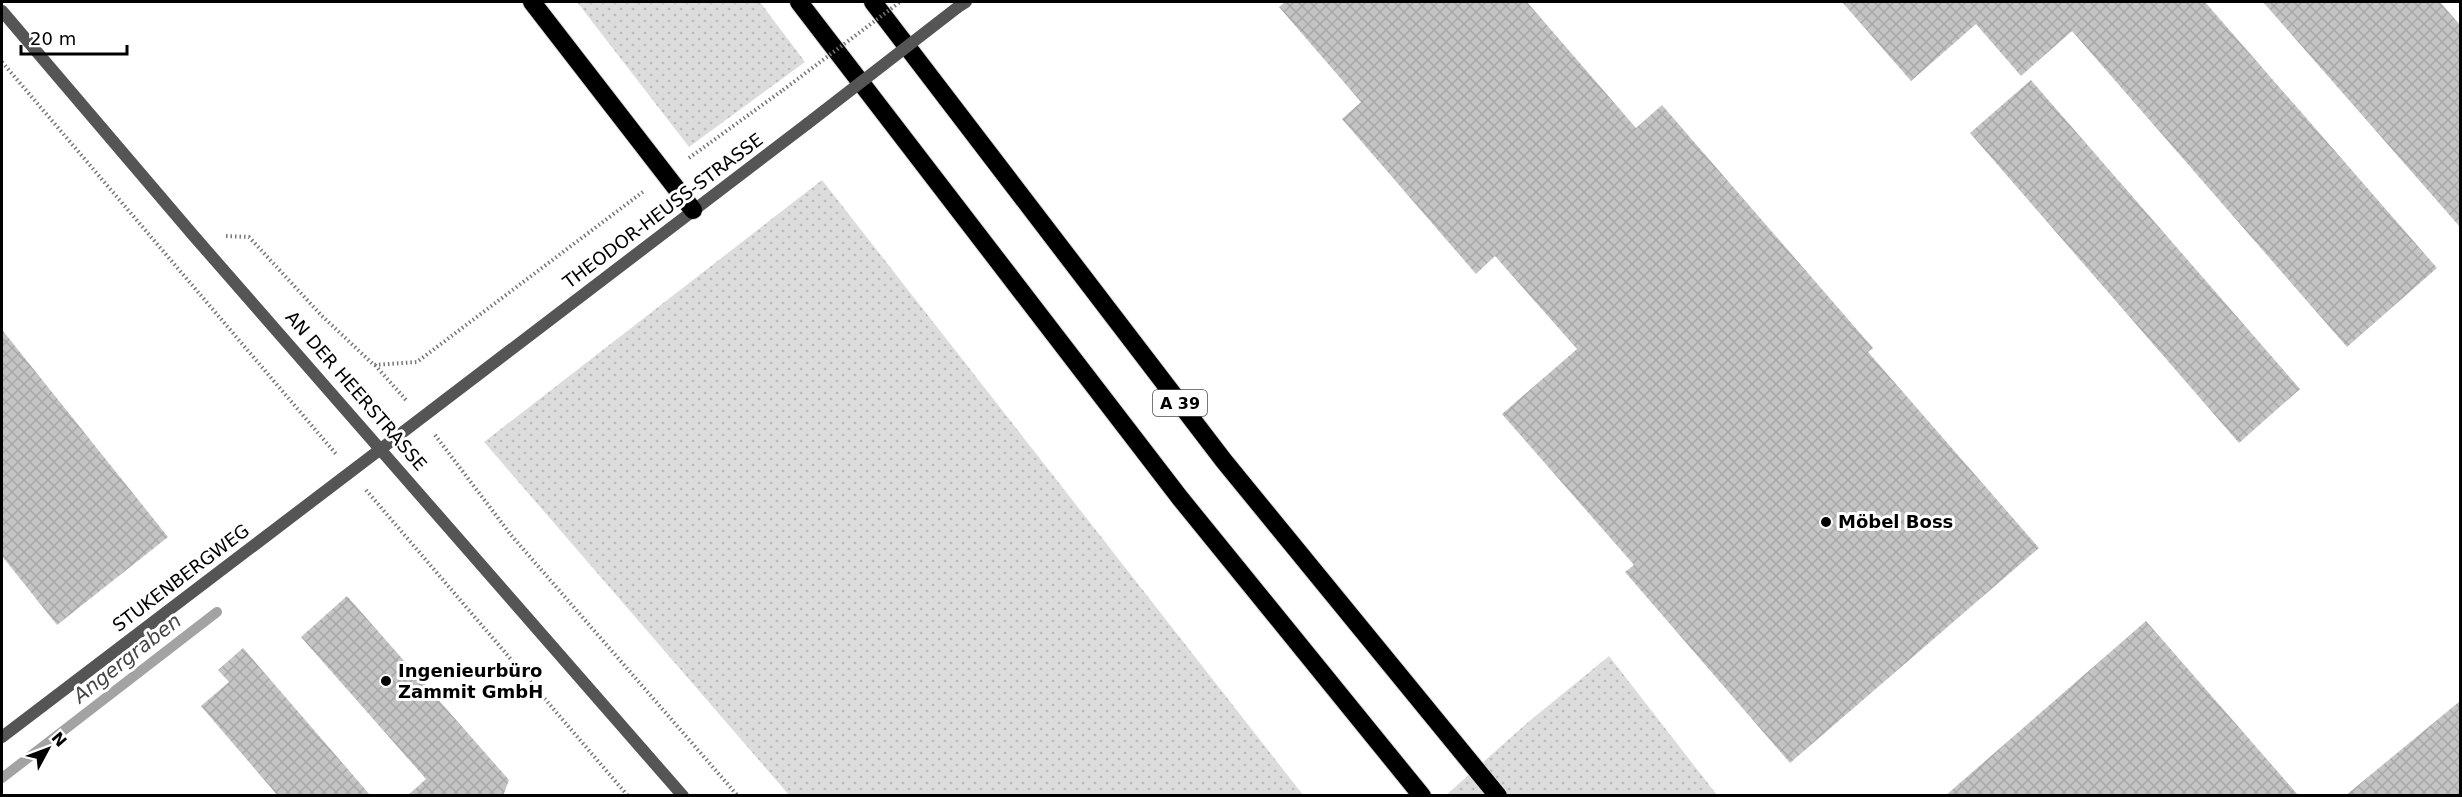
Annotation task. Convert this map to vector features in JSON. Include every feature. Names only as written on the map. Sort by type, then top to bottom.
[{"type":"highway","points":[[532,2],[693,210]]},
{"type":"highway","points":[[799,2],[1179,498],[1422,795]]},
{"type":"highway","name":"A 39","points":[[873,2],[1224,460],[1498,795]]},
{"type":"street","name":"THEODOR-HEUSS-STRASSE","points":[[382,448],[962,4]]},
{"type":"street","name":"AN DER HEERSTRASSE","points":[[2,10],[193,235],[382,448],[683,795]]},
{"type":"street","name":"STUKENBERGWEG","points":[[2,737],[382,448]]},
{"type":"path","points":[[374,364],[417,362],[900,2]]},
{"type":"path","points":[[2,62],[628,795]]},
{"type":"path","points":[[193,235],[249,237],[321,315],[374,364],[422,418],[511,535],[738,795]]},
{"type":"shaded area","points":[[577,2],[760,2],[805,62],[689,147]]},
{"type":"shaded area","points":[[822,180],[1303,795],[789,795],[484,442]]},
{"type":"shaded area","points":[[1609,656],[1717,795],[1445,796],[1527,723]]},
{"type":"building","points":[[1285,2],[1527,2],[1636,128],[1662,105],[1873,348],[1868,352],[2039,548],[1790,763],[1625,572],[1634,565],[1502,414],[1577,349],[1495,256],[1476,274],[1342,119],[1361,102],[1279,7]]},
{"type":"building","points":[[1842,2],[2205,2],[2437,268],[2347,347],[2072,31],[2021,76],[1976,24],[1911,81]]},
{"type":"building","points":[[2263,2],[2440,2],[2460,25],[2460,227]]},
{"type":"building","points":[[2031,80],[2300,389],[2239,443],[1970,133]]},
{"type":"building","points":[[3,331],[168,537],[57,625],[2,556]]},
{"type":"building","points":[[347,596],[509,780],[503,796],[407,796],[426,779],[301,637]]},
{"type":"building","points":[[2146,621],[2299,796],[1945,796]]},
{"type":"building","points":[[243,648],[371,796],[278,796],[201,706],[229,682],[218,670]]},
{"type":"building","points":[[2460,701],[2460,796],[2345,796]]},
{"type":"waterway","name":"Angergraben","points":[[2,778],[217,612]]},
{"type":"place","name":"Möbel Boss","points":[[1826,522]]},
{"type":"place","name":"Ingenieurbüro Zammit GmbH","points":[[386,681]]}]
